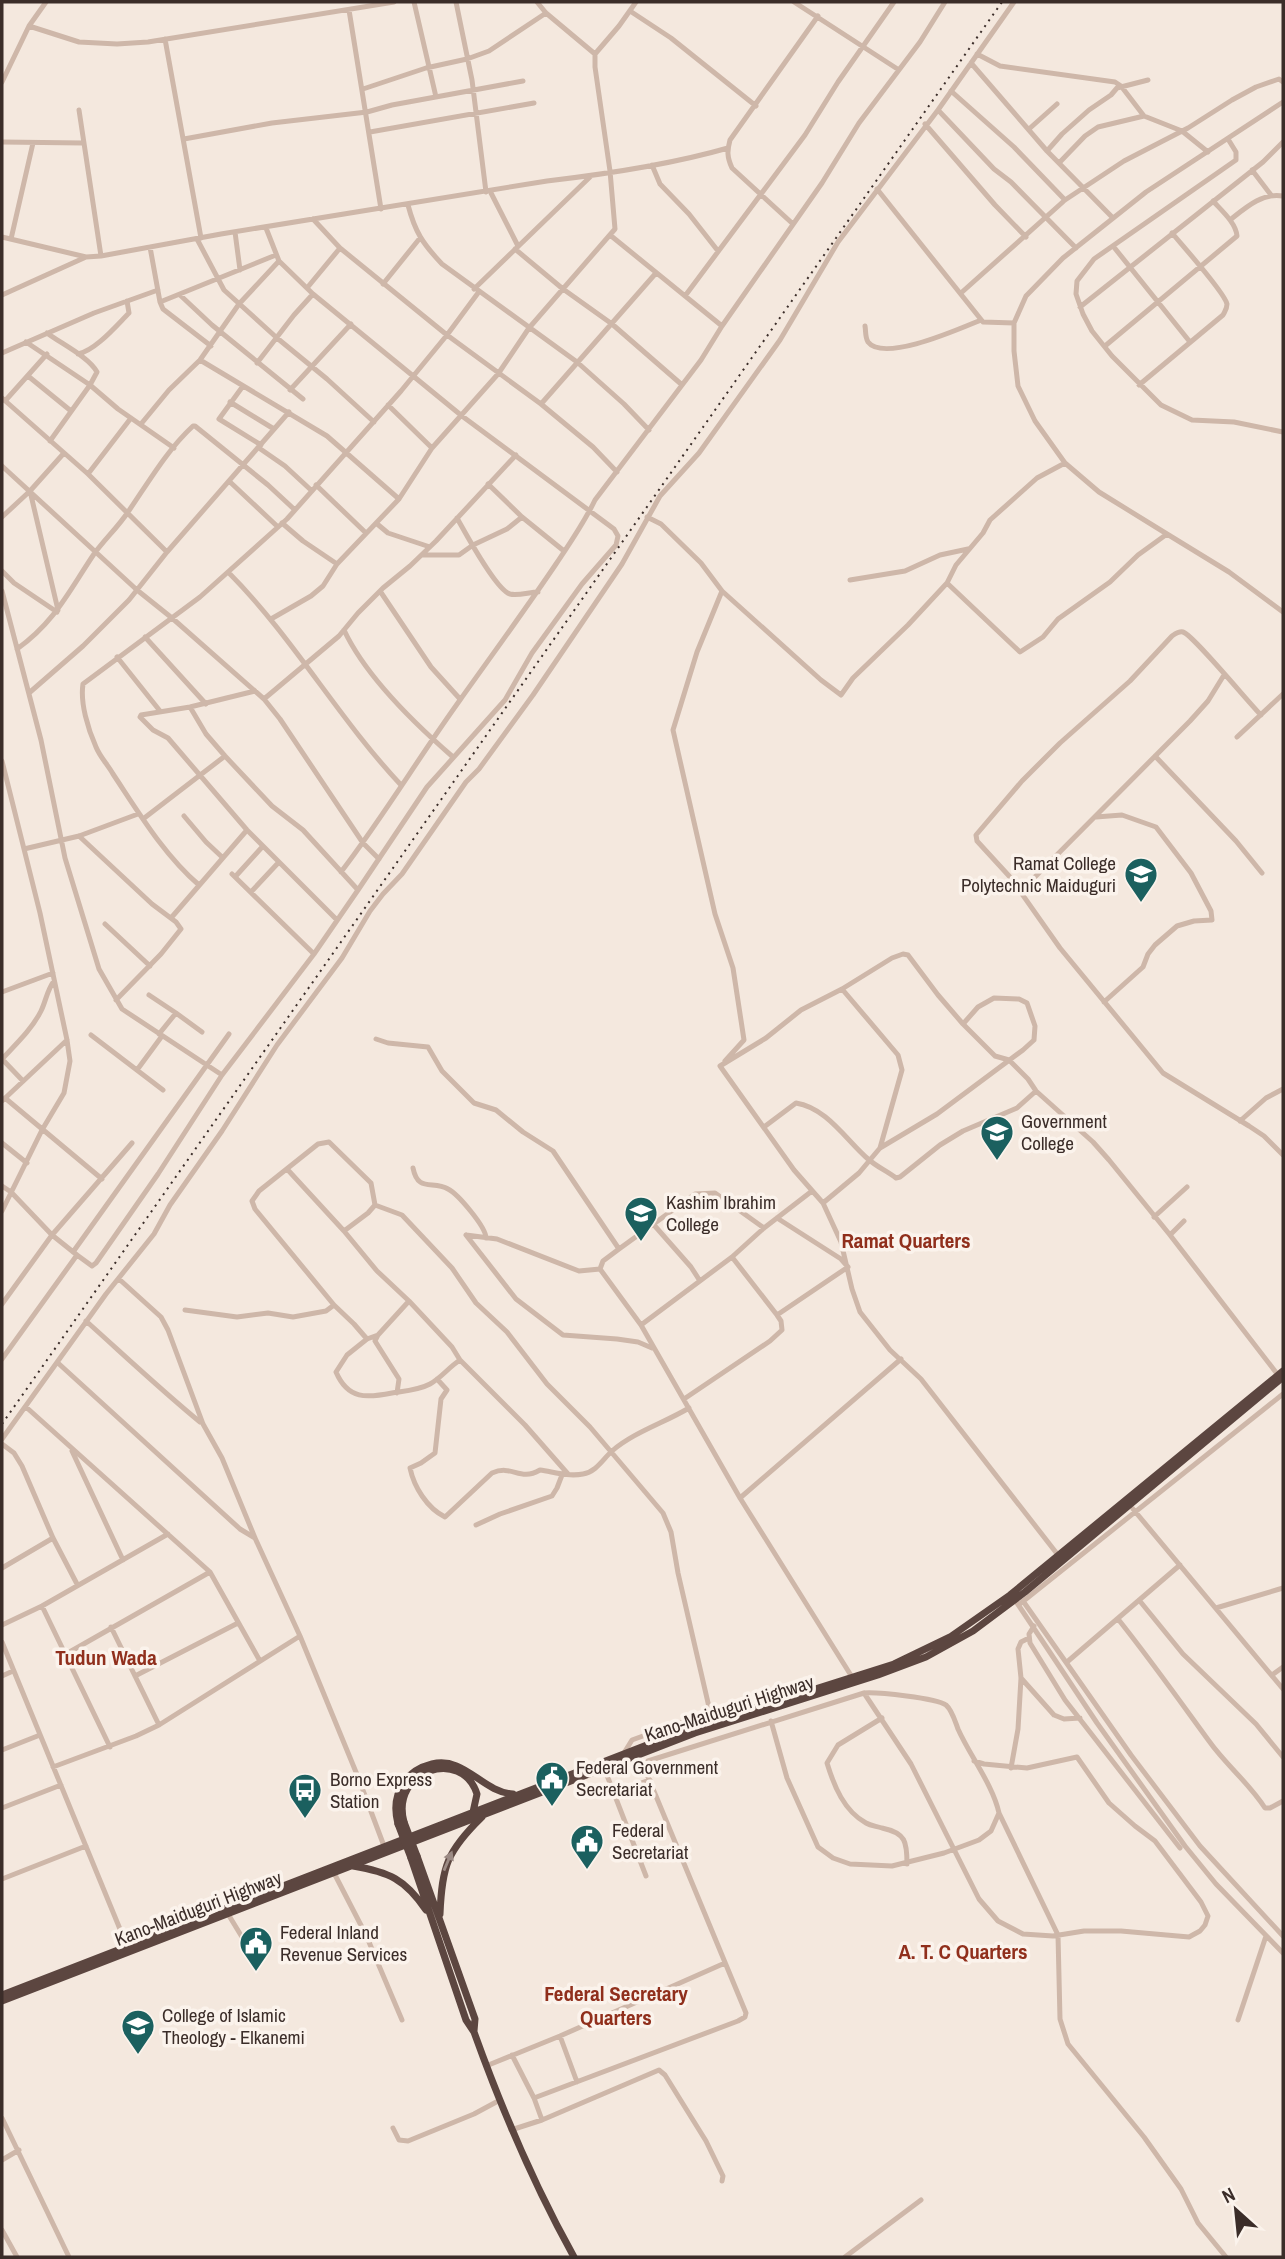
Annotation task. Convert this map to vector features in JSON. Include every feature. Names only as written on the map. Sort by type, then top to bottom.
[{"type":"highway","name":"Kano-Maiduguri Highway","points":[[2,1995],[517,1794],[911,1663],[972,1631],[1019,1602],[1132,1508],[1281,1374]]},
{"type":"highway","name":"Kano-Maiduguri Highway","points":[[2,2001],[483,1815],[711,1717],[852,1677],[907,1658],[957,1633],[1010,1595],[1281,1374]]},
{"type":"highway","points":[[517,1794],[493,1789],[457,1766],[441,1762],[427,1765],[412,1773],[401,1787],[396,1803],[401,1823],[475,2019],[474,2032],[511,2130],[574,2257]]},
{"type":"highway","points":[[401,1823],[402,1806],[408,1786],[423,1773],[439,1769],[456,1771],[470,1780],[477,1794],[473,1812]]},
{"type":"highway","points":[[437,1920],[446,1863],[454,1847],[483,1815]]},
{"type":"highway","points":[[352,1866],[387,1873],[398,1879],[437,1920]]},
{"type":"street","points":[[2,82],[29,26],[46,2]]},
{"type":"street","points":[[29,26],[79,42],[117,44],[166,39],[394,2]]},
{"type":"street","points":[[414,2],[436,97]]},
{"type":"street","points":[[456,2],[474,91],[488,191],[516,248],[563,289],[612,324],[681,384]]},
{"type":"street","points":[[537,2],[546,13],[595,54]]},
{"type":"street","points":[[271,619],[323,586],[337,564],[399,499],[432,448],[498,374],[529,328],[615,229],[595,54],[636,2]]},
{"type":"street","points":[[794,2],[899,71]]},
{"type":"street","points":[[685,296],[805,135],[894,2]]},
{"type":"street","points":[[341,872],[460,699],[538,592],[591,511],[595,500],[701,360],[822,183],[859,123],[920,42],[945,2]]},
{"type":"street","points":[[2,1439],[86,1321],[154,1234],[170,1205],[222,1131],[269,1056],[342,958],[370,911],[402,874],[466,782],[479,769],[533,695],[622,564],[660,496],[715,433],[780,340],[838,242],[938,110],[1014,2]]},
{"type":"street","points":[[349,10],[381,209]]},
{"type":"street","points":[[630,11],[680,45],[756,106]]},
{"type":"street","points":[[363,89],[489,51],[546,13]]},
{"type":"street","points":[[793,224],[732,168],[727,156],[730,140],[818,16]]},
{"type":"street","points":[[166,39],[199,239],[217,280],[239,304],[312,365],[374,422]]},
{"type":"street","points":[[977,54],[1000,66],[1115,82],[1144,116],[1182,131],[1208,152]]},
{"type":"street","points":[[971,63],[1047,151],[1113,218]]},
{"type":"street","points":[[961,293],[1084,187],[1124,161],[1182,131],[1256,87],[1279,79],[1283,82]]},
{"type":"street","points":[[1047,151],[1062,134],[1121,86],[1148,80]]},
{"type":"street","points":[[184,139],[272,123],[367,112],[523,81]]},
{"type":"street","points":[[951,91],[1014,147],[1065,201]]},
{"type":"street","points":[[1283,102],[1146,192],[1063,258],[1026,296],[1014,323],[1018,387],[1035,421],[1065,463],[1099,492],[1229,572],[1283,612]]},
{"type":"street","points":[[370,132],[534,103]]},
{"type":"street","points":[[1029,130],[1056,104]]},
{"type":"street","points":[[79,110],[102,256]]},
{"type":"street","points":[[938,110],[994,169],[1011,182],[1076,248]]},
{"type":"street","points":[[1059,163],[1098,127],[1144,116]]},
{"type":"street","points":[[925,124],[1026,237]]},
{"type":"street","points":[[1228,139],[1236,152],[1236,160],[1094,259],[1077,281],[1076,294],[1092,331],[1139,385],[1161,405],[1192,420],[1234,422],[1283,432]]},
{"type":"street","points":[[2,142],[83,144]]},
{"type":"street","points":[[1080,307],[1252,170],[1283,142]]},
{"type":"street","points":[[11,239],[33,143]]},
{"type":"street","points":[[2,237],[86,257],[102,256],[547,181],[590,177],[682,160],[728,148]]},
{"type":"street","points":[[652,165],[660,184],[689,214],[718,251]]},
{"type":"street","points":[[1252,170],[1271,195]]},
{"type":"street","points":[[199,885],[177,864],[141,817],[96,749],[86,717],[83,684],[172,618],[228,572],[295,510],[414,375],[447,335],[476,291],[516,248],[590,177]]},
{"type":"street","points":[[877,189],[981,320],[988,323],[1014,323]]},
{"type":"street","points":[[1230,220],[1256,201],[1271,195],[1283,196]]},
{"type":"street","points":[[1105,346],[1237,236],[1230,220],[1213,201]]},
{"type":"street","points":[[408,205],[420,238],[442,264],[577,362],[649,430]]},
{"type":"street","points":[[313,219],[340,248],[383,284],[498,374],[541,404],[593,447],[617,472]]},
{"type":"street","points":[[2,1186],[75,1254],[89,1265],[96,1263],[222,1075],[314,954],[427,787],[505,700],[532,653],[582,584],[616,545],[618,536],[614,529],[462,416],[313,294],[278,258],[266,228]]},
{"type":"street","points":[[235,232],[240,270]]},
{"type":"street","points":[[1139,385],[1227,309],[1227,303],[1172,233]]},
{"type":"street","points":[[610,235],[722,326]]},
{"type":"street","points":[[383,284],[420,238]]},
{"type":"street","points":[[1113,246],[1189,342]]},
{"type":"street","points":[[150,247],[160,302],[170,315],[211,346]]},
{"type":"street","points":[[307,288],[340,248]]},
{"type":"street","points":[[2,295],[86,257]]},
{"type":"street","points":[[160,302],[278,258]]},
{"type":"street","points":[[141,424],[169,390],[200,360],[239,304],[278,258]]},
{"type":"street","points":[[541,404],[656,273]]},
{"type":"street","points":[[2,353],[158,290]]},
{"type":"street","points":[[257,363],[313,294]]},
{"type":"street","points":[[180,295],[257,363],[303,399]]},
{"type":"street","points":[[78,354],[97,344],[129,313],[127,301]]},
{"type":"street","points":[[865,326],[866,339],[870,344],[876,348],[889,349],[941,336],[981,320]]},
{"type":"street","points":[[290,390],[351,324]]},
{"type":"street","points":[[47,333],[78,354],[97,372],[50,441]]},
{"type":"street","points":[[26,342],[47,354],[174,448]]},
{"type":"street","points":[[47,354],[4,399],[88,474],[167,552]]},
{"type":"street","points":[[200,360],[327,436],[399,499]]},
{"type":"street","points":[[28,376],[72,411]]},
{"type":"street","points":[[243,386],[219,416],[220,422],[260,446],[366,533]]},
{"type":"street","points":[[230,402],[274,429]]},
{"type":"street","points":[[388,405],[432,448]]},
{"type":"street","points":[[29,693],[83,646],[137,590],[289,412]]},
{"type":"street","points":[[88,474],[131,418]]},
{"type":"street","points":[[17,649],[31,639],[58,611],[95,553],[128,513],[159,466],[189,429],[195,426],[295,510]]},
{"type":"street","points":[[2,517],[64,453]]},
{"type":"street","points":[[264,699],[344,630],[380,591],[422,555],[516,455]]},
{"type":"street","points":[[647,517],[661,524],[701,563],[722,592],[841,695],[853,678],[947,583],[956,565],[983,533],[990,520],[1037,478],[1065,463]]},
{"type":"street","points":[[2,466],[95,553],[264,699],[363,843],[379,859]]},
{"type":"street","points":[[229,481],[280,525],[337,564]]},
{"type":"street","points":[[488,484],[522,517],[565,551]]},
{"type":"street","points":[[30,491],[58,611]]},
{"type":"street","points":[[422,555],[460,555],[473,545],[507,529],[522,517]]},
{"type":"street","points":[[457,518],[505,591],[510,594],[538,592]]},
{"type":"street","points":[[376,523],[399,538],[430,547]]},
{"type":"street","points":[[947,583],[1020,652],[1043,637],[1058,619],[1110,582],[1138,555],[1167,534]]},
{"type":"street","points":[[850,580],[905,571],[940,555],[968,549]]},
{"type":"street","points":[[2,572],[14,583],[58,611]]},
{"type":"street","points":[[228,572],[271,619],[379,762],[401,785]]},
{"type":"street","points":[[2,591],[41,740],[65,858],[99,970],[122,1009],[222,1075]]},
{"type":"street","points":[[380,591],[431,667],[460,699]]},
{"type":"street","points":[[720,1066],[744,1040],[743,1018],[733,968],[715,914],[673,730],[697,652],[722,592]]},
{"type":"street","points":[[344,630],[375,678],[432,739],[453,757]]},
{"type":"street","points":[[1261,715],[1207,653],[1189,636],[1183,632],[1177,633],[1105,706],[1060,743],[1022,781],[976,835],[977,841],[1020,892],[1060,948],[1163,1073],[1264,1136],[1283,1155]]},
{"type":"street","points":[[145,637],[206,704]]},
{"type":"street","points":[[117,657],[160,711]]},
{"type":"street","points":[[1020,892],[1208,701],[1224,675]]},
{"type":"street","points":[[255,691],[140,717],[153,730],[168,738],[247,830],[337,920]]},
{"type":"street","points":[[1237,737],[1283,694]]},
{"type":"street","points":[[190,707],[206,734],[225,756],[272,806],[303,830],[358,890]]},
{"type":"street","points":[[24,849],[141,817],[225,756]]},
{"type":"street","points":[[1155,756],[1236,841],[1262,873]]},
{"type":"street","points":[[2,761],[54,977],[70,1061],[64,1093],[42,1130],[2,1211]]},
{"type":"street","points":[[184,816],[222,857]]},
{"type":"street","points":[[1096,817],[1122,816],[1156,827],[1191,873],[1211,911],[1212,920],[1194,920],[1177,926],[1155,945],[1143,967],[1104,1002]]},
{"type":"street","points":[[171,918],[247,830]]},
{"type":"street","points":[[79,836],[181,929],[117,1000]]},
{"type":"street","points":[[262,846],[234,876],[314,954]]},
{"type":"street","points":[[251,892],[279,862]]},
{"type":"street","points":[[105,925],[150,966]]},
{"type":"street","points":[[720,1066],[766,1038],[801,1010],[842,989],[892,958],[908,955],[963,1024],[995,1056],[1009,1060],[1036,1091],[1093,1142],[1281,1374]]},
{"type":"street","points":[[2,992],[54,977]]},
{"type":"street","points":[[23,1081],[2,1059],[43,1008],[54,977]]},
{"type":"street","points":[[823,1203],[871,1161],[880,1148],[902,1070],[900,1060],[842,989]]},
{"type":"street","points":[[149,995],[202,1032]]},
{"type":"street","points":[[880,1148],[937,1114],[1034,1040],[1035,1026],[1027,1003],[1019,999],[994,998],[978,1007],[963,1024]]},
{"type":"street","points":[[137,1070],[176,1013]]},
{"type":"street","points":[[2,1359],[229,1034]]},
{"type":"street","points":[[91,1035],[163,1090]]},
{"type":"street","points":[[67,1040],[3,1099],[102,1180]]},
{"type":"street","points":[[376,1040],[428,1046],[442,1071],[474,1103],[496,1110],[553,1151],[619,1249]]},
{"type":"street","points":[[720,1066],[794,1170],[823,1203],[841,1242],[860,1312],[890,1350],[921,1379],[1058,1555]]},
{"type":"street","points":[[1240,1121],[1266,1098],[1283,1088]]},
{"type":"street","points":[[764,1126],[796,1103],[807,1105],[822,1115],[871,1161],[896,1178],[963,1131],[1017,1108],[1036,1091]]},
{"type":"street","points":[[367,1339],[334,1305],[255,1209],[252,1201],[258,1191],[318,1144],[329,1142],[371,1183],[375,1205]]},
{"type":"street","points":[[2,1143],[27,1163]]},
{"type":"street","points":[[2,1304],[52,1235],[132,1143]]},
{"type":"street","points":[[413,1168],[421,1184],[448,1189],[475,1216],[486,1232],[486,1238]]},
{"type":"street","points":[[287,1169],[377,1271],[409,1301],[452,1347],[460,1360],[541,1443],[565,1474]]},
{"type":"street","points":[[1154,1217],[1187,1187]]},
{"type":"street","points":[[641,1325],[732,1257],[777,1217],[812,1191]]},
{"type":"street","points":[[600,1269],[603,1261],[695,1194],[715,1193],[764,1228]]},
{"type":"street","points":[[344,1231],[375,1205]]},
{"type":"street","points":[[375,1205],[402,1215],[452,1268],[476,1303],[507,1332],[547,1384],[612,1451],[656,1504],[671,1532],[711,1717]]},
{"type":"street","points":[[777,1217],[841,1259],[848,1267]]},
{"type":"street","points":[[1170,1236],[1184,1221]]},
{"type":"street","points":[[654,1225],[691,1266],[700,1281]]},
{"type":"street","points":[[600,1269],[579,1271],[520,1247],[466,1235],[516,1299],[563,1335],[638,1342],[653,1348]]},
{"type":"street","points":[[684,1399],[770,1342],[782,1330],[777,1315],[732,1257]]},
{"type":"street","points":[[777,1315],[848,1267]]},
{"type":"street","points":[[600,1269],[641,1325],[740,1498],[852,1677]]},
{"type":"street","points":[[119,1279],[161,1317],[203,1423],[222,1458],[300,1636],[384,1846]]},
{"type":"street","points":[[397,1393],[399,1379],[376,1341],[378,1335],[409,1301]]},
{"type":"street","points":[[185,1310],[237,1317],[268,1314],[293,1317],[326,1311],[334,1305]]},
{"type":"street","points":[[86,1321],[161,1390],[203,1423]]},
{"type":"street","points":[[378,1335],[367,1339],[347,1355],[336,1372],[338,1377],[360,1396],[373,1397],[423,1388],[460,1360]]},
{"type":"street","points":[[740,1498],[901,1359]]},
{"type":"street","points":[[58,1363],[240,1529],[255,1538]]},
{"type":"street","points":[[437,1379],[447,1390],[440,1399],[435,1453],[410,1468],[417,1488],[433,1509],[445,1517],[498,1470],[505,1469],[523,1475],[540,1470],[585,1474],[632,1437],[689,1408]]},
{"type":"street","points":[[1283,1394],[1132,1508],[1283,1689]]},
{"type":"street","points":[[26,1407],[210,1572],[260,1661]]},
{"type":"street","points":[[2,1423],[9,1428]]},
{"type":"street","points":[[2,1444],[14,1453],[22,1466],[53,1538],[77,1584]]},
{"type":"street","points":[[70,1448],[123,1560]]},
{"type":"street","points":[[476,1525],[552,1496],[565,1474]]},
{"type":"street","points":[[2,1625],[42,1606],[168,1534]]},
{"type":"street","points":[[2,1567],[53,1538]]},
{"type":"street","points":[[1067,1662],[1180,1565]]},
{"type":"street","points":[[66,1654],[210,1572]]},
{"type":"street","points":[[1216,1608],[1283,1588]]},
{"type":"street","points":[[1139,1600],[1183,1654],[1256,1724],[1283,1757]]},
{"type":"street","points":[[1019,1602],[1105,1734],[1185,1846],[1283,1953]]},
{"type":"street","points":[[1019,1602],[1067,1662],[1131,1755],[1200,1846],[1283,1936]]},
{"type":"street","points":[[42,1606],[110,1746]]},
{"type":"street","points":[[1118,1619],[1162,1674],[1210,1743],[1234,1768],[1265,1808],[1283,1801]]},
{"type":"street","points":[[135,1676],[238,1623]]},
{"type":"street","points":[[1011,1768],[1018,1729],[1021,1678],[1018,1648],[1021,1642],[1028,1638],[1034,1626]]},
{"type":"street","points":[[111,1627],[159,1725]]},
{"type":"street","points":[[53,1767],[159,1725],[300,1636]]},
{"type":"street","points":[[1028,1638],[1065,1700],[1180,1848]]},
{"type":"street","points":[[2,1642],[122,1934],[117,1951]]},
{"type":"street","points":[[1272,1675],[1283,1667]]},
{"type":"street","points":[[2,1676],[13,1671]]},
{"type":"street","points":[[1021,1678],[1054,1715],[1064,1720],[1080,1718]]},
{"type":"street","points":[[534,2098],[745,2017],[746,2013],[650,1780],[645,1765],[648,1761],[864,1693],[878,1692],[943,1703],[949,1707],[997,1802],[999,1813],[1058,1935],[1060,2019],[1068,2044],[1144,2137],[1181,2189],[1198,2222],[1226,2257]]},
{"type":"street","points":[[864,1693],[911,1764],[979,1899],[998,1922],[1023,1934],[1121,1931],[1189,1937],[1205,1925],[1208,1916],[1201,1902],[1155,1841],[1109,1803],[1077,1757],[1027,1768],[984,1764],[974,1760]]},
{"type":"street","points":[[882,1718],[838,1745],[827,1763],[836,1790],[849,1809],[868,1825],[888,1829],[907,1843],[907,1864]]},
{"type":"street","points":[[771,1721],[787,1779],[818,1847],[850,1864],[881,1867],[907,1864],[955,1849],[979,1840],[990,1831],[999,1813]]},
{"type":"street","points":[[2,1750],[40,1735]]},
{"type":"street","points":[[603,1765],[646,1876]]},
{"type":"street","points":[[615,1793],[650,1780]]},
{"type":"street","points":[[2,1808],[61,1786]]},
{"type":"street","points":[[2,1879],[86,1846]]},
{"type":"street","points":[[334,1873],[366,1936],[402,2020]]},
{"type":"street","points":[[228,1914],[242,1937]]},
{"type":"street","points":[[122,1934],[137,1942]]},
{"type":"street","points":[[1238,2020],[1266,1936]]},
{"type":"street","points":[[486,2066],[725,1964]]},
{"type":"street","points":[[560,2036],[578,2082]]},
{"type":"street","points":[[512,2055],[542,2120]]},
{"type":"street","points":[[511,2130],[542,2120],[659,2070],[665,2075],[706,2141],[723,2176],[722,2181]]},
{"type":"street","points":[[393,2128],[399,2140],[408,2141],[474,2114],[500,2100]]},
{"type":"street","points":[[2,2118],[69,2257]]},
{"type":"street","points":[[2,2160],[19,2150]]},
{"type":"street","points":[[845,2257],[921,2200]]},
{"type":"street","points":[[2,2230],[17,2257]]},
{"type":"railway","points":[[2,1424],[1002,2]]},
{"type":"place","name":"Ramat College Polytechnic Maiduguri","points":[[1141,904]]},
{"type":"place","name":"Government College","points":[[997,1162]]},
{"type":"place","name":"Kashim Ibrahim College","points":[[641,1243]]},
{"type":"place","name":"Federal Government Secretariat","points":[[552,1808]]},
{"type":"place","name":"Borno Express Station","points":[[305,1820]]},
{"type":"place","name":"Federal Secretariat","points":[[587,1871]]},
{"type":"place","name":"Federal Inland Revenue Services","points":[[256,1973]]},
{"type":"place","name":"College of Islamic Theology - Elkanemi","points":[[138,2056]]},
{"type":"district","name":"Ramat Quarters","points":[[906,1240]]},
{"type":"district","name":"Tudun Wada","points":[[106,1657]]},
{"type":"district","name":"A. T. C Quarters","points":[[963,1951]]},
{"type":"district","name":"Federal Secretary Quarters","points":[[616,2005]]}]
